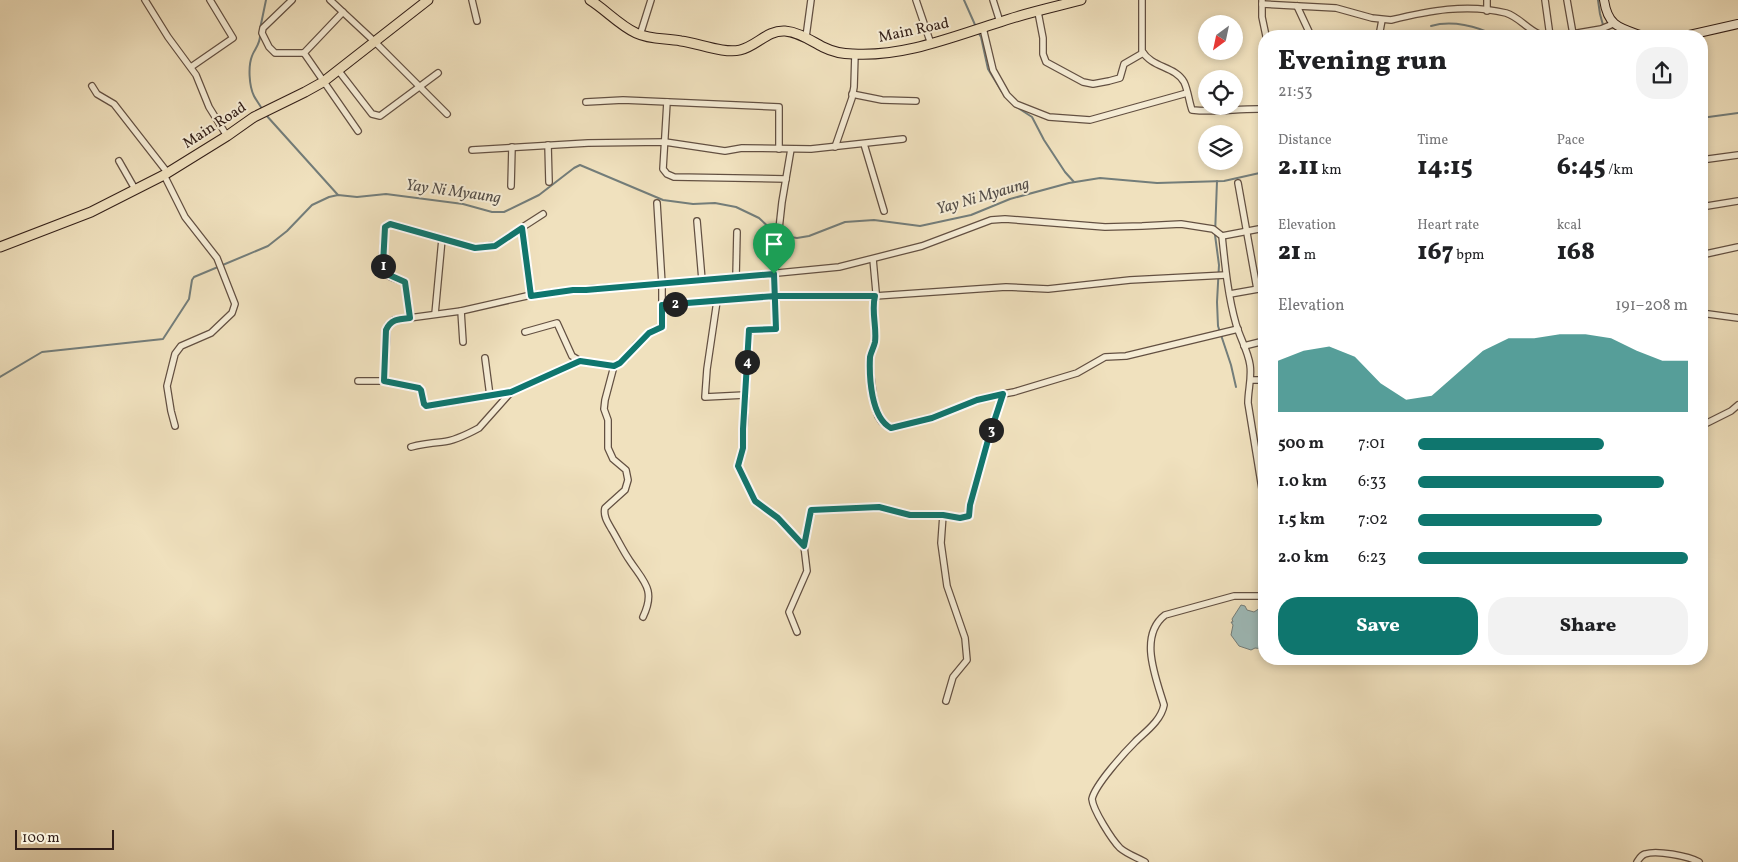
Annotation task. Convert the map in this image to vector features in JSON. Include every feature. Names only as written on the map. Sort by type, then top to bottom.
[{"type":"main road","name":"Main Road","points":[[0,247],[91,212],[166,174],[254,117],[323,82],[428,0]]},
{"type":"main road","name":"Main Road","points":[[590,0],[634,32],[658,40],[680,40],[731,51],[748,47],[775,32],[794,33],[806,37],[833,52],[855,54],[880,54],[931,44],[1075,1]]},
{"type":"street","points":[[145,0],[168,37],[191,67],[209,107],[227,136]]},
{"type":"street","points":[[191,67],[233,38],[210,0]]},
{"type":"street","points":[[292,0],[263,28],[262,33],[269,47],[275,53],[304,53],[343,12]]},
{"type":"street","points":[[330,0],[375,42],[446,114]]},
{"type":"street","points":[[472,0],[477,22]]},
{"type":"street","points":[[640,35],[651,0]]},
{"type":"street","points":[[806,37],[811,0]]},
{"type":"street","points":[[916,0],[931,44]]},
{"type":"street","points":[[993,0],[1000,22]]},
{"type":"street","points":[[1142,0],[1142,51],[1153,63],[1178,75],[1184,83],[1192,110],[1223,112],[1258,109]]},
{"type":"street","points":[[1487,0],[1487,11]]},
{"type":"street","points":[[1545,0],[1549,30]]},
{"type":"street","points":[[1567,0],[1572,30]]},
{"type":"street","points":[[1604,0],[1606,12],[1613,24],[1628,30]]},
{"type":"street","points":[[1265,30],[1262,2],[1336,8],[1382,20],[1391,20],[1446,9],[1487,11],[1511,16],[1532,30]]},
{"type":"street","points":[[1297,6],[1307,30]]},
{"type":"street","points":[[1038,12],[1043,38],[1043,54],[1046,62],[1083,82],[1093,84],[1120,78],[1124,64],[1143,53]]},
{"type":"street","points":[[1380,30],[1382,20]]},
{"type":"street","points":[[1597,30],[1613,24]]},
{"type":"street","points":[[1708,31],[1738,24]]},
{"type":"street","points":[[983,28],[992,70],[1007,95],[1016,104],[1049,117],[1090,120],[1187,93]]},
{"type":"street","points":[[304,53],[358,131]]},
{"type":"street","points":[[835,147],[852,94],[855,54]]},
{"type":"street","points":[[338,70],[372,114],[376,116],[380,116],[438,73]]},
{"type":"street","points":[[92,86],[97,94],[114,104],[166,174],[185,217],[217,258],[234,304],[232,313],[210,333],[181,346],[175,354],[167,386],[170,411],[175,426]]},
{"type":"street","points":[[852,94],[882,100],[916,101]]},
{"type":"street","points":[[586,102],[623,100],[779,106],[779,148]]},
{"type":"street","points":[[667,102],[663,170],[667,174],[674,177],[786,179]]},
{"type":"street","points":[[472,150],[588,143],[665,142],[725,151],[742,148],[835,147],[903,139]]},
{"type":"street","points":[[864,144],[884,211]]},
{"type":"street","points":[[548,145],[548,182]]},
{"type":"street","points":[[511,186],[512,147]]},
{"type":"street","points":[[791,148],[778,231],[774,274],[776,329],[749,330],[743,448],[738,466],[755,501],[778,518],[804,546]]},
{"type":"street","points":[[1708,159],[1738,155]]},
{"type":"street","points":[[119,161],[135,189]]},
{"type":"street","points":[[1230,294],[1256,290],[1238,183]]},
{"type":"street","points":[[1708,206],[1738,201]]},
{"type":"street","points":[[358,381],[384,381],[419,388],[426,406],[511,392],[580,361],[614,366],[625,359],[636,344],[649,333],[662,327],[662,284],[657,203]]},
{"type":"street","points":[[410,318],[405,282],[390,276],[384,271],[385,227],[394,225],[475,248],[495,246],[543,214]]},
{"type":"street","points":[[384,381],[386,330],[388,325],[394,320],[461,311],[531,296],[573,290],[662,284],[839,267],[922,246],[990,220],[1105,227],[1181,224],[1213,229],[1222,236],[1230,294],[1238,329],[1250,364],[1251,380],[1248,391],[1248,403],[1258,464]]},
{"type":"street","points":[[697,221],[702,280]]},
{"type":"street","points":[[522,228],[531,296]]},
{"type":"street","points":[[1222,236],[1258,229]]},
{"type":"street","points":[[736,277],[737,232]]},
{"type":"street","points":[[435,314],[442,239]]},
{"type":"street","points":[[1708,254],[1738,247]]},
{"type":"street","points":[[873,259],[875,344],[870,355],[870,369],[874,404],[878,416],[886,426],[891,428],[932,418],[977,400],[1014,392],[1076,373],[1105,358],[1126,356],[1238,329]]},
{"type":"street","points":[[662,305],[775,296],[875,296],[1006,287],[1048,289],[1130,280],[1226,275]]},
{"type":"street","points":[[717,301],[706,369],[705,397],[745,395]]},
{"type":"street","points":[[461,311],[463,342]]},
{"type":"street","points":[[1708,314],[1738,318]]},
{"type":"street","points":[[525,332],[557,323],[570,352],[580,361]]},
{"type":"street","points":[[1244,346],[1258,342]]},
{"type":"street","points":[[485,358],[490,396]]},
{"type":"street","points":[[614,366],[604,400],[604,409],[608,420],[608,448],[612,458],[626,470],[628,480],[625,490],[605,508],[605,515],[630,562],[646,585],[650,601],[643,617]]},
{"type":"street","points":[[1251,380],[1258,380]]},
{"type":"street","points":[[410,447],[422,443],[444,442],[472,432],[479,428],[511,392]]},
{"type":"street","points":[[797,632],[789,612],[807,571],[804,546],[811,510],[879,507],[910,515],[943,515],[960,518],[969,516],[975,486],[1003,394]]},
{"type":"street","points":[[1708,422],[1738,406]]},
{"type":"street","points":[[943,515],[941,543],[947,586],[965,638],[967,660],[953,677],[946,701]]},
{"type":"street","points":[[1144,862],[1125,852],[1116,844],[1094,808],[1092,799],[1105,778],[1130,747],[1156,721],[1163,711],[1164,706],[1152,662],[1151,642],[1154,628],[1158,620],[1165,614],[1234,596],[1258,596]]},
{"type":"street","points":[[1637,862],[1644,854],[1653,853],[1684,857],[1699,862]]},
{"type":"water","points":[[1241,605],[1245,606],[1247,610],[1254,612],[1258,609],[1258,648],[1251,650],[1239,646],[1231,635],[1232,619]]},
{"type":"waterway","points":[[260,29],[266,0]]},
{"type":"waterway","points":[[964,0],[976,27]]},
{"type":"waterway","points":[[1598,0],[1604,30]]},
{"type":"waterway","points":[[1431,26],[1456,24],[1483,30]]},
{"type":"waterway","points":[[978,32],[981,37],[988,69],[1002,92]]},
{"type":"waterway","points":[[260,34],[259,43],[251,60],[250,76],[252,92],[262,109]]},
{"type":"waterway","points":[[1015,106],[1032,117],[1044,140],[1065,172],[1074,182]]},
{"type":"waterway","name":"Yay Ni Myaung","points":[[1708,117],[1738,113]]},
{"type":"waterway","points":[[266,115],[338,195]]},
{"type":"waterway","name":"Yay Ni Myaung","points":[[0,377],[42,352],[163,339],[189,299],[194,277],[268,246],[287,231],[312,205],[338,195],[357,197],[386,194],[463,204],[492,212],[504,212],[539,195],[580,165],[663,200],[693,204],[715,203],[736,207],[759,218],[773,231],[784,236],[797,238],[809,236],[845,222],[874,220],[920,226],[971,215],[1010,199],[1069,183],[1100,178],[1157,183],[1224,181],[1258,173]]},
{"type":"waterway","points":[[1217,181],[1215,235],[1219,265],[1218,326],[1236,387]]},
{"type":"route","points":[[774,274],[573,290],[531,296],[522,228],[495,246],[475,248],[390,224],[385,227],[384,271],[390,276],[405,282],[410,318],[394,320],[388,325],[386,330],[384,381],[419,388],[426,406],[474,399],[511,392],[580,361],[614,366],[625,359],[636,344],[649,333],[662,327],[662,305],[775,296],[875,296],[875,344],[870,355],[870,369],[874,404],[878,416],[886,426],[891,428],[932,418],[950,413],[977,400],[1003,394],[988,440],[970,505],[969,516],[960,518],[943,515],[910,515],[879,507],[811,510],[804,546],[778,518],[755,501],[738,466],[743,448],[749,330],[776,329],[775,296],[774,274]]}]
